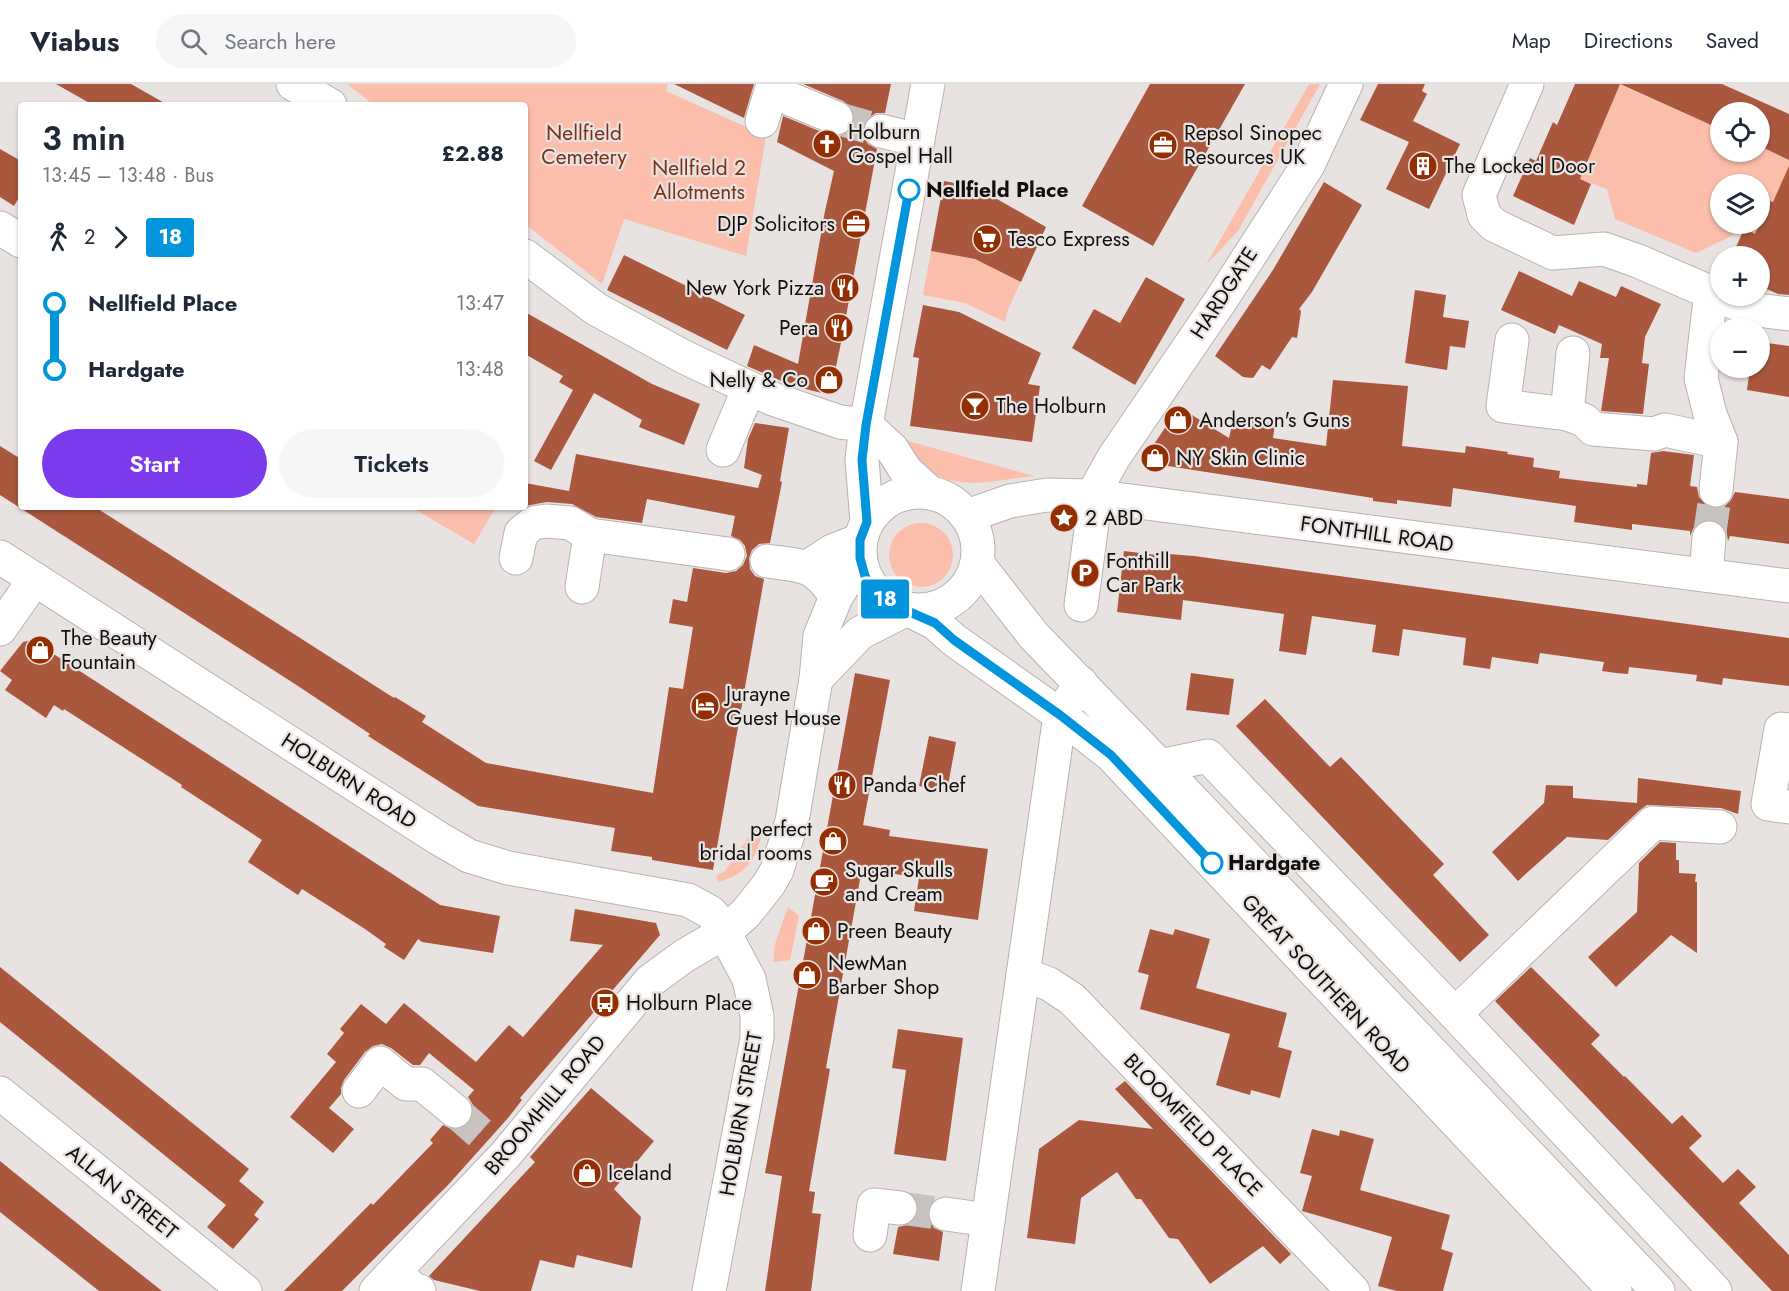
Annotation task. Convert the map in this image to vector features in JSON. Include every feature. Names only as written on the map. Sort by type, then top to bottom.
[{"type":"street","points":[[293,84],[325,102]]},
{"type":"street","points":[[725,932],[746,913],[770,884],[777,870],[792,821],[816,680],[820,636],[836,597],[862,540],[878,507],[894,497],[912,492],[930,493],[948,499],[967,516],[977,538],[977,562],[968,584],[952,601],[930,610],[906,609],[889,603],[875,591],[865,576],[862,540],[862,460],[866,425],[928,84]]},
{"type":"street","name":"HARDGATE","points":[[1092,496],[1114,457],[1221,300],[1308,165],[1346,84]]},
{"type":"street","points":[[1527,84],[1479,195],[1484,215],[1494,225],[1553,253],[1604,249],[1710,291]]},
{"type":"street","points":[[762,121],[771,91],[836,118]]},
{"type":"street","points":[[881,131],[918,140]]},
{"type":"street","points":[[528,258],[596,309],[684,357],[773,399],[840,422],[866,425],[892,449],[906,471],[930,493]]},
{"type":"street","points":[[1710,300],[1701,378],[1710,414],[1721,442],[1716,490]]},
{"type":"street","points":[[1743,306],[1749,309],[1789,314]]},
{"type":"street","points":[[1512,340],[1503,406],[1567,414],[1584,420],[1593,429],[1654,434],[1665,430],[1721,442]]},
{"type":"street","points":[[1567,414],[1573,353]]},
{"type":"street","points":[[723,450],[749,388]]},
{"type":"street","name":"FONTHILL ROAD","points":[[967,516],[1010,501],[1047,495],[1092,496],[1472,547],[1789,586]]},
{"type":"street","points":[[1081,605],[1092,523],[1092,496]]},
{"type":"street","points":[[516,558],[521,533],[532,523],[546,521],[570,523],[590,535],[728,554]]},
{"type":"street","points":[[582,586],[590,535]]},
{"type":"street","points":[[1706,574],[1709,538]]},
{"type":"street","points":[[808,567],[832,551],[862,540]]},
{"type":"street","name":"HOLBURN ROAD","points":[[0,557],[438,838],[469,855],[508,868],[688,900],[710,912],[725,932]]},
{"type":"street","points":[[767,561],[808,567],[825,580],[836,597]]},
{"type":"street","name":"GREAT SOUTHERN ROAD","points":[[977,562],[1034,636],[1658,1291]]},
{"type":"street","points":[[0,629],[35,579]]},
{"type":"street","points":[[816,680],[860,633],[906,609]]},
{"type":"street","name":"GREAT SOUTHERN ROAD","points":[[906,609],[935,623],[954,640],[1060,715],[1111,755],[1615,1291]]},
{"type":"street","points":[[978,1291],[1060,715],[1081,683]]},
{"type":"street","points":[[1789,730],[1781,729],[1768,804],[1789,807]]},
{"type":"street","points":[[1160,766],[1208,756],[1455,1014],[1715,1291]]},
{"type":"street","points":[[1455,1014],[1653,823],[1720,827]]},
{"type":"street","name":"BROOMHILL ROAD","points":[[397,1285],[497,1147],[650,981],[678,960],[725,932]]},
{"type":"street","name":"HOLBURN STREET","points":[[709,1291],[757,1038],[757,1016],[749,979],[725,932]]},
{"type":"street","name":"BLOOMFIELD PLACE","points":[[1023,974],[1049,984],[1072,999],[1353,1291]]},
{"type":"street","points":[[359,1091],[380,1063],[406,1084],[422,1084],[455,1111]]},
{"type":"street","name":"ALLAN STREET","points":[[0,1093],[245,1291]]},
{"type":"street","points":[[870,1235],[874,1204],[900,1208]]},
{"type":"street","points":[[946,1214],[988,1220]]},
{"type":"green space","points":[[347,84],[668,84],[666,91],[766,136],[746,256],[624,219],[602,284],[528,226],[528,102],[370,102]]},
{"type":"green space","points":[[1309,84],[1320,84],[1238,231],[1206,265]]},
{"type":"green space","points":[[1618,84],[1710,125],[1710,162],[1770,162],[1770,148],[1789,156],[1789,169],[1773,202],[1770,201],[1770,174],[1710,174],[1710,234],[1736,234],[1696,253],[1615,219],[1607,189],[1580,179],[1618,89]]},
{"type":"green space","points":[[931,251],[975,259],[1021,281],[1005,322],[965,303],[923,295]]},
{"type":"green space","points":[[904,440],[1034,476],[973,483],[943,478],[930,471],[918,460]]},
{"type":"green space","points":[[416,510],[494,510],[474,544]]},
{"type":"green space","points":[[921,523],[939,529],[947,537],[953,555],[947,573],[939,581],[921,587],[903,581],[895,573],[889,555],[895,537],[903,529]]},
{"type":"green space","points":[[755,828],[762,834],[756,852],[748,865],[736,875],[718,882],[716,876],[725,871]]},
{"type":"green space","points":[[788,907],[799,916],[790,960],[773,962],[775,944]]},
{"type":"building","points":[[56,84],[131,84],[163,102],[88,102]]},
{"type":"building","points":[[674,84],[754,84],[744,118]]},
{"type":"building","points":[[803,84],[891,84],[885,113],[876,113],[868,118],[863,127],[863,136],[868,144],[877,149],[830,395],[793,386],[747,366],[754,345],[798,364],[834,171],[777,142],[783,116],[838,137],[847,133],[853,125],[854,115],[850,106]]},
{"type":"building","name":"Repsol Sinopec Resources UK","points":[[1150,84],[1245,84],[1153,246],[1082,206]]},
{"type":"building","points":[[1378,84],[1425,84],[1422,91],[1427,94],[1413,121],[1460,144],[1429,209],[1386,189],[1409,142],[1360,120]]},
{"type":"building","points":[[1575,84],[1620,84],[1580,179],[1591,184],[1574,225],[1513,196],[1530,158],[1536,161],[1553,122],[1557,125]]},
{"type":"building","points":[[1620,84],[1722,84],[1762,102],[1710,102],[1710,124]]},
{"type":"building","points":[[1770,105],[1789,114],[1789,160],[1770,151]]},
{"type":"building","points":[[0,149],[18,159],[18,199],[14,206],[0,197]]},
{"type":"building","points":[[1789,166],[1789,295],[1770,290],[1770,246],[1736,246],[1742,234],[1770,234],[1770,201],[1773,202]]},
{"type":"building","name":"Tesco Express","points":[[944,181],[976,187],[1046,227],[1021,282],[975,259],[931,251]]},
{"type":"building","points":[[1324,182],[1362,205],[1312,292],[1299,309],[1301,311],[1297,338],[1292,337],[1270,370],[1262,365],[1253,378],[1243,377],[1215,356],[1273,270]]},
{"type":"building","points":[[624,255],[745,315],[727,350],[607,290]]},
{"type":"building","points":[[1519,271],[1572,296],[1579,281],[1616,297],[1621,286],[1661,304],[1645,337],[1642,363],[1649,364],[1643,414],[1601,411],[1609,358],[1600,358],[1602,344],[1559,325],[1555,334],[1501,310]]},
{"type":"building","points":[[1146,277],[1185,299],[1135,385],[1072,348],[1094,309],[1120,323]]},
{"type":"building","points":[[1415,290],[1446,295],[1443,317],[1469,321],[1465,348],[1450,346],[1447,370],[1405,363]]},
{"type":"building","points":[[923,305],[959,312],[1041,353],[1028,384],[1040,386],[1032,442],[910,426],[919,358],[913,357]]},
{"type":"building","points":[[528,314],[652,384],[700,404],[684,445],[639,427],[642,420],[594,393],[551,470],[534,461],[573,390],[559,382],[563,376],[528,356]]},
{"type":"building","points":[[1770,343],[1789,346],[1789,397],[1747,390],[1749,378],[1770,378]]},
{"type":"building","points":[[1333,380],[1408,386],[1402,446],[1465,453],[1466,446],[1508,452],[1507,454],[1534,458],[1533,467],[1560,471],[1559,478],[1637,487],[1637,484],[1647,485],[1651,453],[1663,451],[1694,455],[1690,486],[1697,487],[1699,497],[1706,505],[1715,509],[1724,507],[1735,492],[1789,499],[1789,544],[1730,536],[1728,541],[1726,529],[1711,519],[1700,521],[1690,536],[1690,531],[1632,524],[1632,530],[1574,522],[1576,506],[1453,488],[1451,507],[1397,500],[1397,504],[1373,501],[1373,498],[1142,462],[1179,407],[1229,438],[1232,425],[1248,429],[1250,420],[1275,424],[1273,438],[1326,446]]},
{"type":"building","points":[[755,423],[789,428],[780,481],[782,482],[770,543],[759,544],[752,550],[749,558],[750,569],[755,576],[764,579],[713,870],[611,851],[615,828],[478,806],[368,736],[370,734],[298,686],[23,510],[100,510],[394,698],[426,716],[422,722],[486,763],[653,793],[669,687],[683,689],[693,627],[669,623],[673,599],[687,602],[693,568],[726,573],[736,571],[743,565],[747,556],[745,546],[740,540],[731,536],[735,516],[647,499],[642,523],[596,517],[572,504],[547,502],[528,505],[528,484],[569,491],[576,454],[758,488],[762,475],[744,468],[748,439]]},
{"type":"building","points":[[0,446],[18,457],[18,507],[0,495]]},
{"type":"building","points":[[1124,551],[1194,556],[1789,638],[1789,686],[1723,678],[1722,685],[1696,681],[1697,675],[1629,667],[1628,674],[1616,673],[1602,671],[1604,662],[1540,653],[1538,664],[1492,657],[1490,669],[1463,665],[1466,638],[1403,629],[1399,656],[1372,652],[1376,625],[1312,616],[1306,655],[1279,651],[1284,614],[1183,600],[1181,620],[1117,612]]},
{"type":"building","points":[[32,640],[440,905],[500,916],[493,953],[422,942],[418,939],[404,960],[384,947],[386,944],[365,929],[302,889],[298,895],[248,862],[262,840],[64,709],[63,711],[54,705],[46,718],[5,690],[12,680],[0,671],[23,642]]},
{"type":"building","points":[[855,673],[890,680],[863,825],[890,830],[889,836],[988,849],[978,920],[914,911],[919,878],[878,871],[877,877],[861,874],[826,1068],[830,1069],[809,1191],[815,1192],[812,1213],[821,1214],[811,1291],[765,1291],[782,1176],[765,1173]]},
{"type":"building","points":[[1191,673],[1234,679],[1229,715],[1186,710]]},
{"type":"building","points":[[1265,699],[1330,767],[1341,757],[1444,864],[1433,875],[1489,935],[1460,962],[1236,726]]},
{"type":"building","points":[[929,736],[956,742],[947,791],[919,786]]},
{"type":"building","points":[[1638,778],[1741,791],[1738,814],[1721,808],[1647,805],[1608,840],[1567,837],[1518,881],[1492,852],[1544,803],[1546,785],[1573,786],[1573,798],[1637,803]]},
{"type":"building","points":[[1660,842],[1676,843],[1679,873],[1696,874],[1697,953],[1671,935],[1616,987],[1588,957],[1637,912],[1639,863]]},
{"type":"building","points":[[575,909],[656,923],[660,935],[520,1098],[522,1100],[508,1118],[448,1185],[342,1291],[284,1291],[433,1143],[430,1140],[443,1125],[451,1129],[461,1129],[469,1123],[473,1115],[473,1105],[468,1097],[474,1090],[429,1053],[420,1065],[413,1065],[391,1048],[382,1044],[373,1046],[365,1052],[344,1080],[341,1094],[329,1108],[354,1129],[333,1153],[290,1117],[336,1062],[327,1054],[344,1033],[340,1029],[361,1004],[386,1024],[404,1003],[476,1062],[509,1025],[523,1037],[603,945],[570,941]]},
{"type":"building","points":[[1150,929],[1173,935],[1175,929],[1210,939],[1196,988],[1287,1013],[1278,1047],[1292,1051],[1280,1098],[1251,1090],[1250,1095],[1216,1085],[1230,1034],[1140,1009],[1149,975],[1138,972]]},
{"type":"building","points":[[0,967],[249,1169],[239,1181],[264,1202],[254,1215],[259,1219],[233,1249],[207,1227],[226,1205],[0,1022]]},
{"type":"building","points":[[1531,967],[1600,1035],[1591,1044],[1624,1077],[1672,1124],[1682,1115],[1702,1136],[1689,1148],[1723,1183],[1738,1169],[1756,1187],[1739,1203],[1789,1255],[1789,1291],[1772,1291],[1495,1001]]},
{"type":"building","points":[[898,1029],[963,1038],[946,1161],[894,1154],[906,1070],[892,1068]]},
{"type":"building","points":[[1125,1081],[1291,1254],[1280,1264],[1263,1246],[1210,1284],[1178,1239],[1169,1238],[1141,1199],[1136,1199],[1117,1172],[1081,1198],[1075,1244],[1027,1238],[1039,1149],[1079,1120],[1153,1129],[1115,1089]]},
{"type":"building","points":[[591,1088],[654,1141],[614,1189],[641,1217],[632,1268],[577,1255],[574,1268],[540,1260],[531,1291],[480,1291],[434,1280],[429,1276],[535,1162],[530,1157]]},
{"type":"building","points":[[1312,1129],[1339,1136],[1340,1130],[1374,1139],[1360,1190],[1450,1215],[1441,1249],[1453,1253],[1443,1291],[1397,1291],[1378,1286],[1392,1237],[1302,1211],[1312,1176],[1300,1173]]},
{"type":"building","points":[[0,1161],[162,1291],[99,1291],[0,1212]]},
{"type":"building","points":[[918,1202],[930,1204],[927,1212],[929,1221],[934,1228],[943,1232],[939,1261],[893,1254],[898,1227],[915,1220]]},
{"type":"tunnel","points":[[836,118],[881,131]]},
{"type":"tunnel","points":[[1709,538],[1716,490]]},
{"type":"tunnel","points":[[455,1111],[488,1140]]},
{"type":"tunnel","points":[[900,1208],[946,1214]]},
{"type":"bus line","name":"18","points":[[909,190],[872,389],[862,460],[867,522],[860,540],[860,558],[865,576],[875,591],[889,603],[935,623],[954,640],[1060,715],[1111,755],[1212,863]]},
{"type":"place","name":"Holburn Gospel Hall","points":[[827,144]]},
{"type":"place","name":"Repsol Sinopec Resources UK","points":[[1163,145]]},
{"type":"place","name":"The Locked Door","points":[[1423,166]]},
{"type":"place","name":"Nellfield Place","points":[[909,190]]},
{"type":"place","name":"DJP Solicitors","points":[[856,224]]},
{"type":"place","name":"Tesco Express","points":[[987,239]]},
{"type":"place","name":"New York Pizza","points":[[845,288]]},
{"type":"place","name":"Pera","points":[[839,328]]},
{"type":"place","name":"Nelly & Co","points":[[829,380]]},
{"type":"place","name":"The Holburn","points":[[975,406]]},
{"type":"place","name":"Anderson's Guns","points":[[1178,420]]},
{"type":"place","name":"NY Skin Clinic","points":[[1155,458]]},
{"type":"place","name":"2 ABD","points":[[1064,518]]},
{"type":"place","name":"Fonthill Car Park","points":[[1085,573]]},
{"type":"place","name":"The Beauty Fountain","points":[[40,650]]},
{"type":"place","name":"Jurayne Guest House","points":[[705,706]]},
{"type":"place","name":"Panda Chef","points":[[842,785]]},
{"type":"place","name":"perfect bridal rooms","points":[[833,841]]},
{"type":"place","name":"Hardgate","points":[[1212,863]]},
{"type":"place","name":"Sugar Skulls and Cream","points":[[824,882]]},
{"type":"place","name":"Preen Beauty","points":[[816,931]]},
{"type":"place","name":"NewMan Barber Shop","points":[[807,975]]},
{"type":"place","name":"Holburn Place","points":[[605,1003]]},
{"type":"place","name":"Iceland","points":[[587,1173]]},
{"type":"park label","name":"Nellfield Cemetery","points":[[584,145]]},
{"type":"park label","name":"Nellfield 2 Allotments","points":[[699,180]]}]
